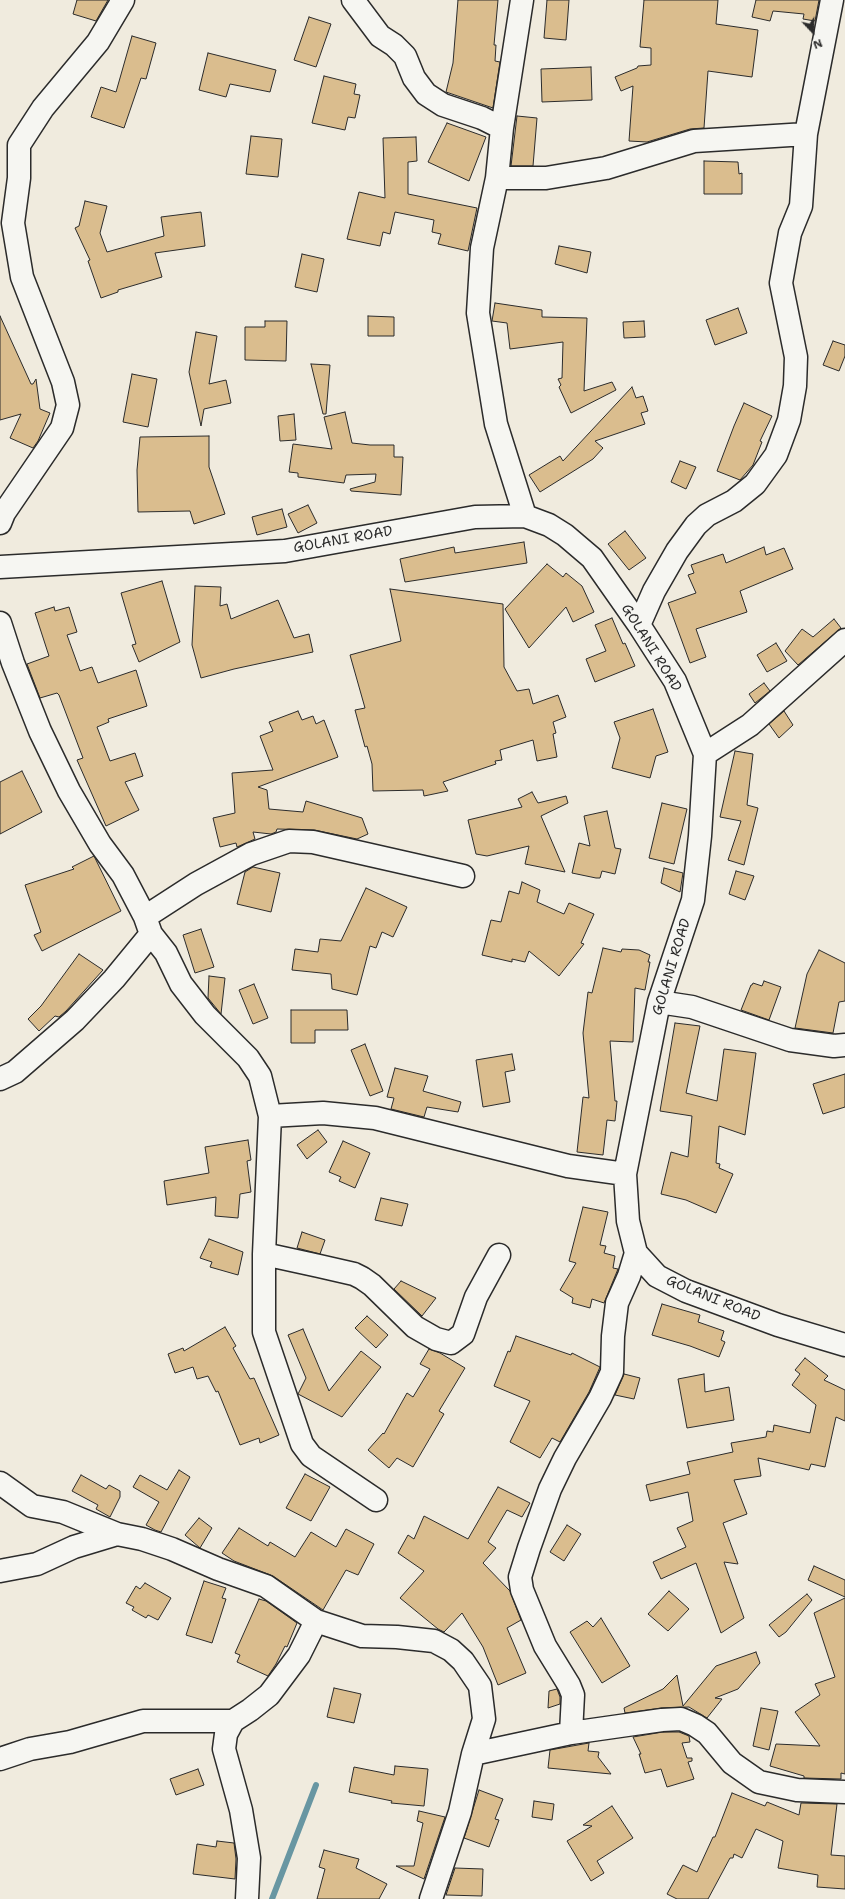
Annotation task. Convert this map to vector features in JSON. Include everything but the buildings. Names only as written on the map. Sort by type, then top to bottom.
[{"type":"street","points":[[0,523],[4,513],[62,428],[68,404],[63,382],[22,277],[13,223],[19,178],[9,144],[43,108],[98,42],[123,0]]},
{"type":"street","points":[[353,0],[380,36],[394,45],[405,56],[414,78],[426,94],[442,105],[482,118],[502,128]]},
{"type":"street","points":[[522,0],[502,128],[497,178],[482,248],[478,313],[496,424],[525,516]]},
{"type":"street","points":[[639,625],[654,592],[677,551],[696,525],[707,515],[734,501],[755,484],[776,454],[789,420],[795,386],[796,357],[781,283],[790,233],[801,206],[806,134],[832,0]]},
{"type":"street","points":[[497,178],[546,178],[606,168],[694,141],[806,134]]},
{"type":"street","name":"GOLANI ROAD","points":[[0,567],[285,551],[475,517],[525,516],[549,525],[565,535],[592,558],[639,625],[675,681],[705,754],[700,836],[693,900],[659,1002],[625,1174],[628,1221],[636,1253],[657,1276],[686,1291],[778,1325],[845,1345]]},
{"type":"street","points":[[0,623],[40,731],[69,792],[100,844],[123,875],[148,926],[166,953],[181,984],[200,1008],[248,1058],[260,1076],[270,1116],[264,1254],[264,1332],[302,1444],[311,1456],[376,1500]]},
{"type":"street","points":[[705,754],[750,725],[845,640]]},
{"type":"street","points":[[0,1079],[15,1072],[75,1020],[114,979],[148,926],[196,884],[251,854],[289,840],[312,842],[462,876]]},
{"type":"street","points":[[659,1002],[692,1008],[790,1040],[834,1046],[845,1045]]},
{"type":"street","points":[[270,1116],[323,1113],[375,1118],[561,1164],[625,1174]]},
{"type":"street","points":[[571,1733],[573,1695],[569,1685],[545,1646],[522,1590],[520,1577],[528,1548],[550,1489],[565,1458],[600,1398],[612,1372],[613,1336],[618,1303],[629,1276],[636,1253]]},
{"type":"street","points":[[264,1254],[354,1274],[372,1285],[415,1327],[436,1339],[451,1343],[463,1334],[476,1296],[499,1255]]},
{"type":"street","points":[[0,1483],[32,1506],[63,1512],[117,1534],[142,1539],[172,1549],[218,1569],[266,1586],[316,1621],[362,1636],[397,1637],[434,1641],[451,1650],[464,1661],[480,1686],[484,1719],[473,1754],[460,1812],[431,1899]]},
{"type":"street","points":[[0,1571],[37,1564],[74,1547],[117,1534]]},
{"type":"street","points":[[247,1899],[249,1858],[241,1810],[224,1749],[226,1734],[233,1721],[269,1695],[299,1655],[316,1621]]},
{"type":"street","points":[[473,1754],[571,1733],[662,1720],[681,1720],[695,1725],[707,1733],[732,1763],[758,1782],[797,1790],[845,1792]]},
{"type":"street","points":[[0,1758],[30,1749],[70,1742],[143,1721],[233,1721]]},
{"type":"waterway","points":[[272,1899],[316,1785]]}]
